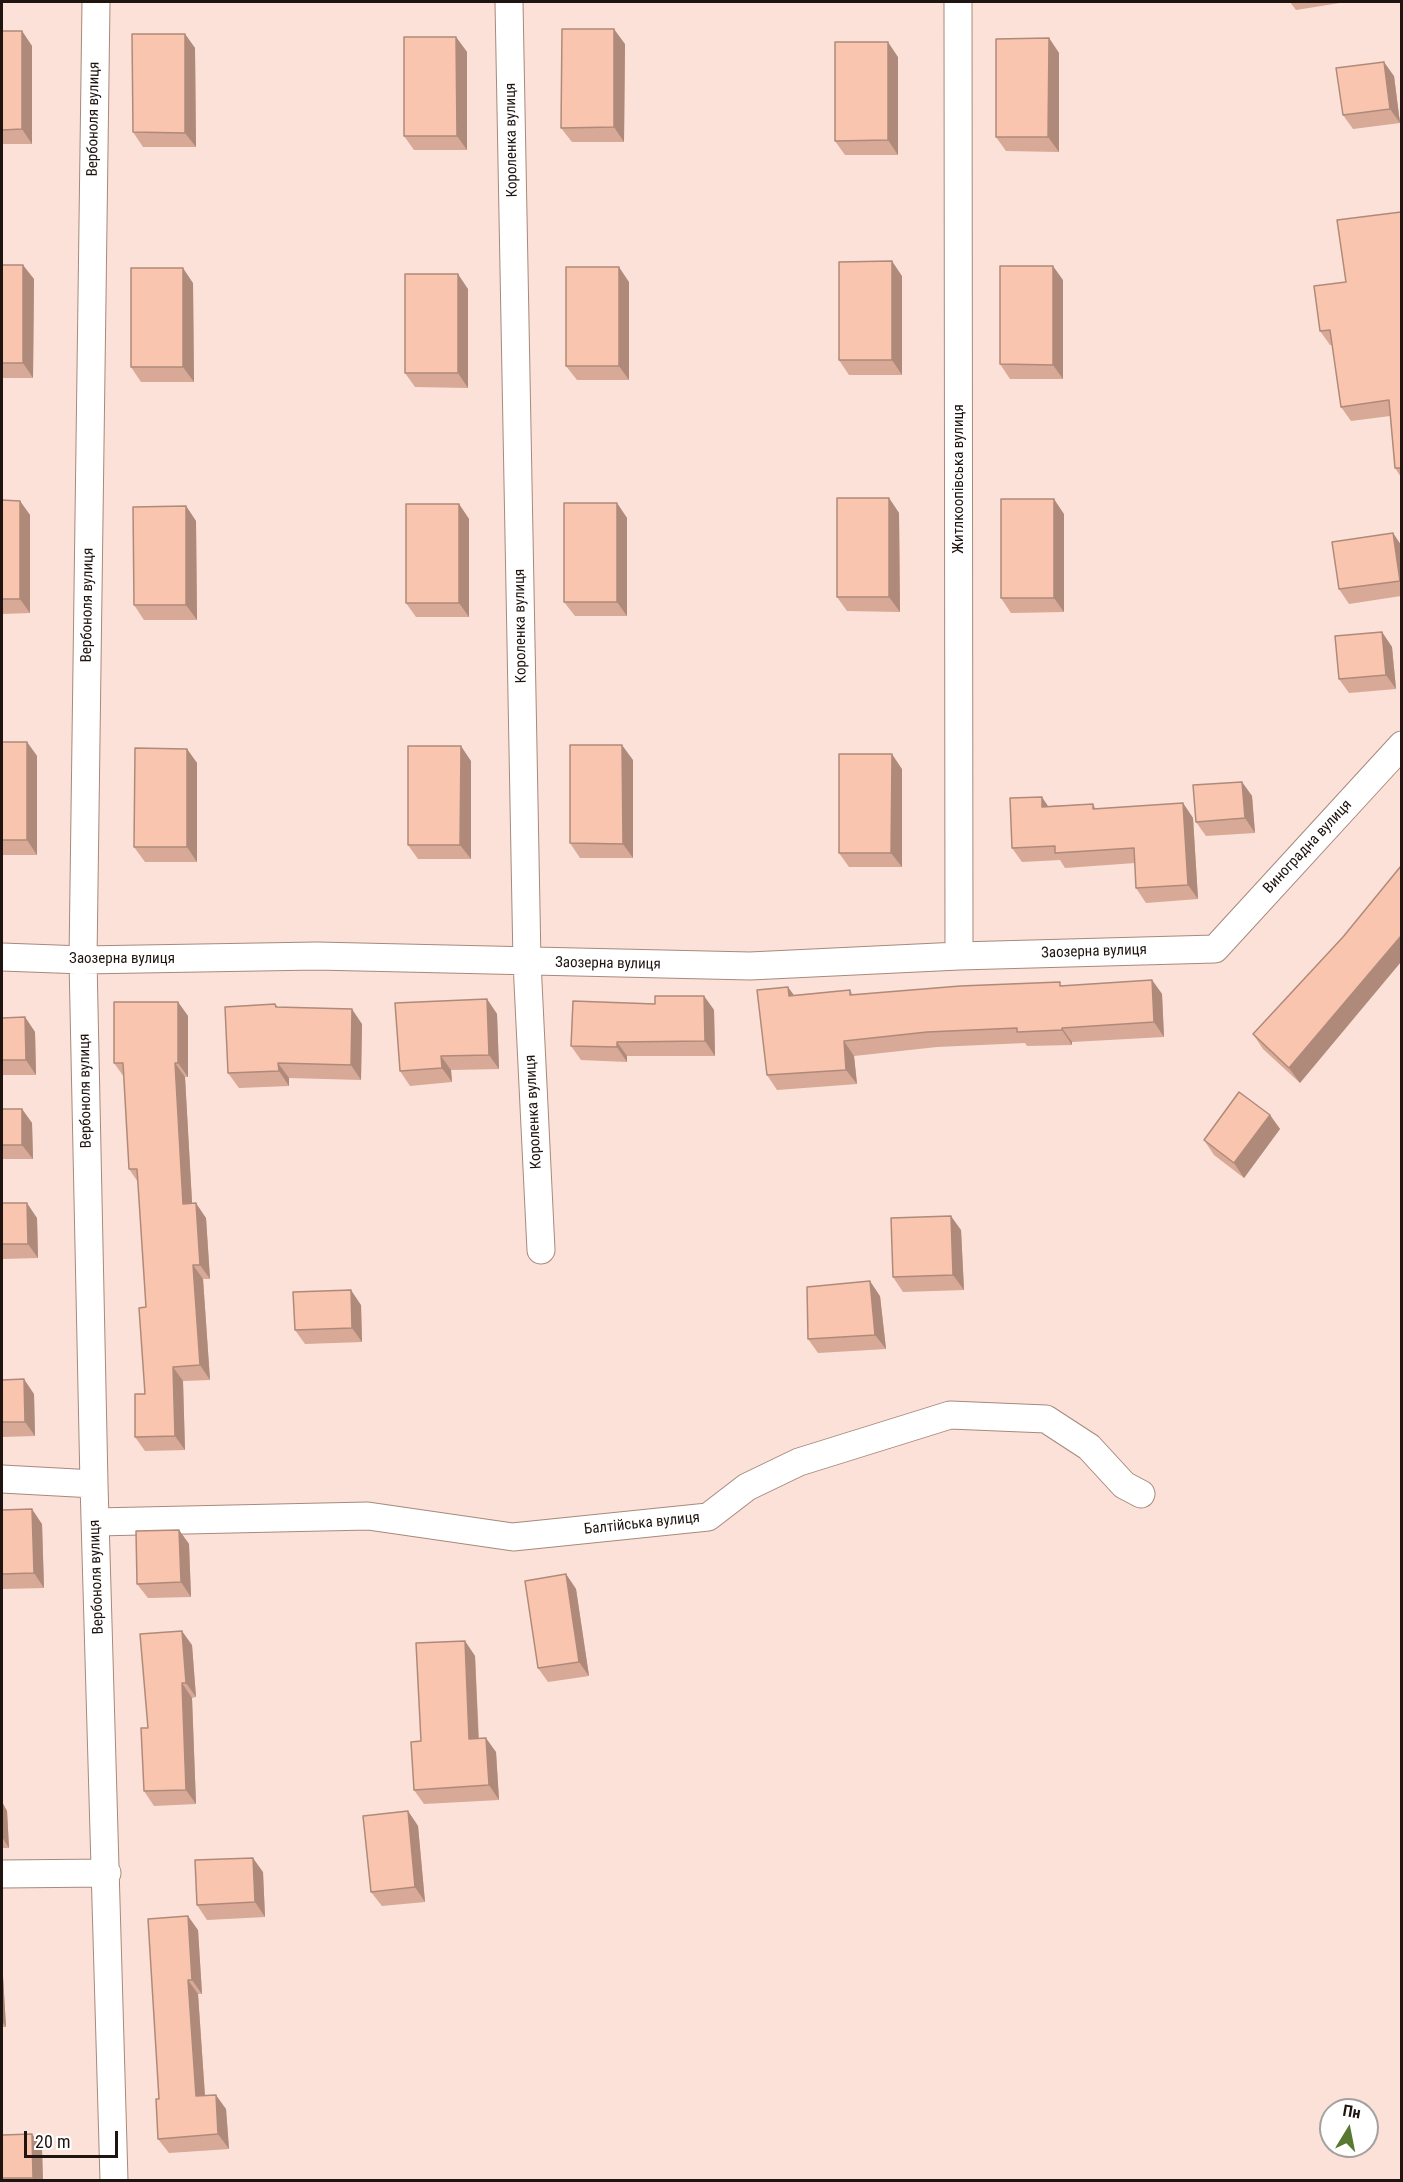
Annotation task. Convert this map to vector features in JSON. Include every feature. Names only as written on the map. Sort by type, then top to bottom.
[{"type":"street","name":"Вербоноля вулиця","points":[[96,2],[83,960],[94,1484],[114,2181]]},
{"type":"street","name":"Короленка вулиця","points":[[509,2],[527,962],[541,1250]]},
{"type":"street","name":"Житлкоопівська вулиця","points":[[958,2],[959,956]]},
{"type":"street","name":"Виноградна вулиця","points":[[1215,949],[1401,745]]},
{"type":"street","name":"Заозерна вулиця","points":[[2,957],[83,960],[317,956],[750,966],[959,956],[1215,949]]},
{"type":"street","name":"Балтійська вулиця","points":[[96,1522],[368,1516],[513,1537],[708,1516],[747,1487],[799,1461],[950,1415],[1046,1419],[1089,1447],[1124,1485],[1141,1494]]},
{"type":"street","points":[[2,1479],[94,1484]]},
{"type":"street","points":[[2,1874],[106,1873]]},
{"type":"building","points":[[562,29],[614,29],[614,127],[561,128]]},
{"type":"building","points":[[2,31],[22,31],[22,129],[2,130]]},
{"type":"building","points":[[132,34],[185,34],[185,133],[133,132]]},
{"type":"building","points":[[404,37],[456,37],[457,136],[404,136]]},
{"type":"building","points":[[1049,38],[1048,137],[996,137],[996,39]]},
{"type":"building","points":[[835,42],[888,42],[888,140],[835,141]]},
{"type":"building","points":[[1384,62],[1390,109],[1343,115],[1336,68]]},
{"type":"building","points":[[1401,212],[1401,468],[1395,468],[1389,400],[1341,407],[1330,330],[1320,331],[1314,286],[1346,282],[1337,220]]},
{"type":"building","points":[[892,261],[892,360],[839,360],[839,262]]},
{"type":"building","points":[[2,265],[23,265],[23,363],[2,363]]},
{"type":"building","points":[[1000,266],[1053,266],[1053,365],[1000,364]]},
{"type":"building","points":[[566,267],[619,267],[619,366],[566,366]]},
{"type":"building","points":[[131,268],[183,268],[183,367],[131,367]]},
{"type":"building","points":[[405,274],[458,274],[458,373],[405,373]]},
{"type":"building","points":[[837,498],[889,498],[889,597],[837,597]]},
{"type":"building","points":[[1001,499],[1054,499],[1054,598],[1001,598]]},
{"type":"building","points":[[2,500],[20,501],[20,599],[2,599]]},
{"type":"building","points":[[564,503],[617,503],[617,602],[564,602]]},
{"type":"building","points":[[406,504],[459,504],[459,603],[406,603]]},
{"type":"building","points":[[186,506],[186,605],[134,605],[133,507]]},
{"type":"building","points":[[1393,533],[1400,581],[1339,589],[1332,542]]},
{"type":"building","points":[[1382,632],[1386,675],[1339,679],[1335,636]]},
{"type":"building","points":[[2,742],[27,742],[27,840],[2,840]]},
{"type":"building","points":[[570,745],[622,745],[623,844],[570,843]]},
{"type":"building","points":[[408,746],[461,746],[460,845],[408,845]]},
{"type":"building","points":[[135,748],[187,749],[187,847],[134,847]]},
{"type":"building","points":[[839,754],[892,754],[891,853],[839,853]]},
{"type":"building","points":[[1242,782],[1245,818],[1196,822],[1193,785]]},
{"type":"building","points":[[1042,797],[1042,807],[1093,804],[1093,809],[1183,803],[1188,885],[1136,888],[1134,848],[1055,853],[1055,846],[1012,848],[1010,798]]},
{"type":"building","points":[[1401,866],[1401,936],[1289,1068],[1253,1034],[1343,937]]},
{"type":"building","points":[[1152,980],[1154,1022],[1017,1032],[1017,1028],[927,1032],[844,1041],[846,1070],[767,1075],[757,990],[788,987],[789,996],[850,990],[850,995],[960,986],[1060,982],[1060,986]]},
{"type":"building","points":[[655,996],[704,996],[705,1041],[617,1042],[617,1047],[571,1046],[573,1001],[655,1004]]},
{"type":"building","points":[[487,999],[489,1055],[441,1056],[442,1068],[400,1071],[395,1003]]},
{"type":"building","points":[[114,1002],[178,1002],[178,1063],[175,1063],[183,1204],[196,1203],[200,1265],[193,1265],[200,1365],[173,1367],[175,1436],[135,1437],[135,1394],[145,1394],[139,1308],[146,1307],[137,1169],[129,1169],[123,1063],[114,1063]]},
{"type":"building","points":[[275,1004],[276,1007],[352,1009],[351,1065],[278,1063],[279,1071],[228,1073],[225,1007]]},
{"type":"building","points":[[25,1017],[26,1060],[2,1060],[2,1018]]},
{"type":"building","points":[[1239,1092],[1270,1115],[1234,1163],[1204,1140]]},
{"type":"building","points":[[2,1109],[22,1109],[22,1145],[2,1145]]},
{"type":"building","points":[[2,1203],[27,1203],[28,1244],[2,1244]]},
{"type":"building","points":[[951,1216],[953,1275],[893,1277],[891,1218]]},
{"type":"building","points":[[870,1281],[875,1335],[808,1339],[807,1287]]},
{"type":"building","points":[[351,1290],[352,1328],[295,1330],[293,1292]]},
{"type":"building","points":[[24,1379],[25,1422],[2,1422],[2,1380]]},
{"type":"building","points":[[32,1509],[34,1573],[2,1574],[2,1510]]},
{"type":"building","points":[[179,1530],[181,1582],[137,1584],[136,1531]]},
{"type":"building","points":[[566,1574],[579,1662],[538,1668],[525,1581]]},
{"type":"building","points":[[182,1631],[186,1683],[182,1683],[186,1790],[144,1791],[141,1728],[148,1728],[140,1634]]},
{"type":"building","points":[[465,1641],[469,1739],[486,1738],[489,1785],[414,1790],[411,1742],[421,1741],[416,1643]]},
{"type":"building","points":[[408,1811],[415,1887],[371,1892],[363,1816]]},
{"type":"building","points":[[253,1858],[255,1902],[197,1905],[195,1860]]},
{"type":"building","points":[[188,1916],[192,1980],[188,1980],[196,2096],[216,2095],[218,2134],[158,2139],[156,2099],[159,2099],[148,1919]]},
{"type":"building","points":[[32,2134],[33,2178],[2,2178],[2,2135]]}]
